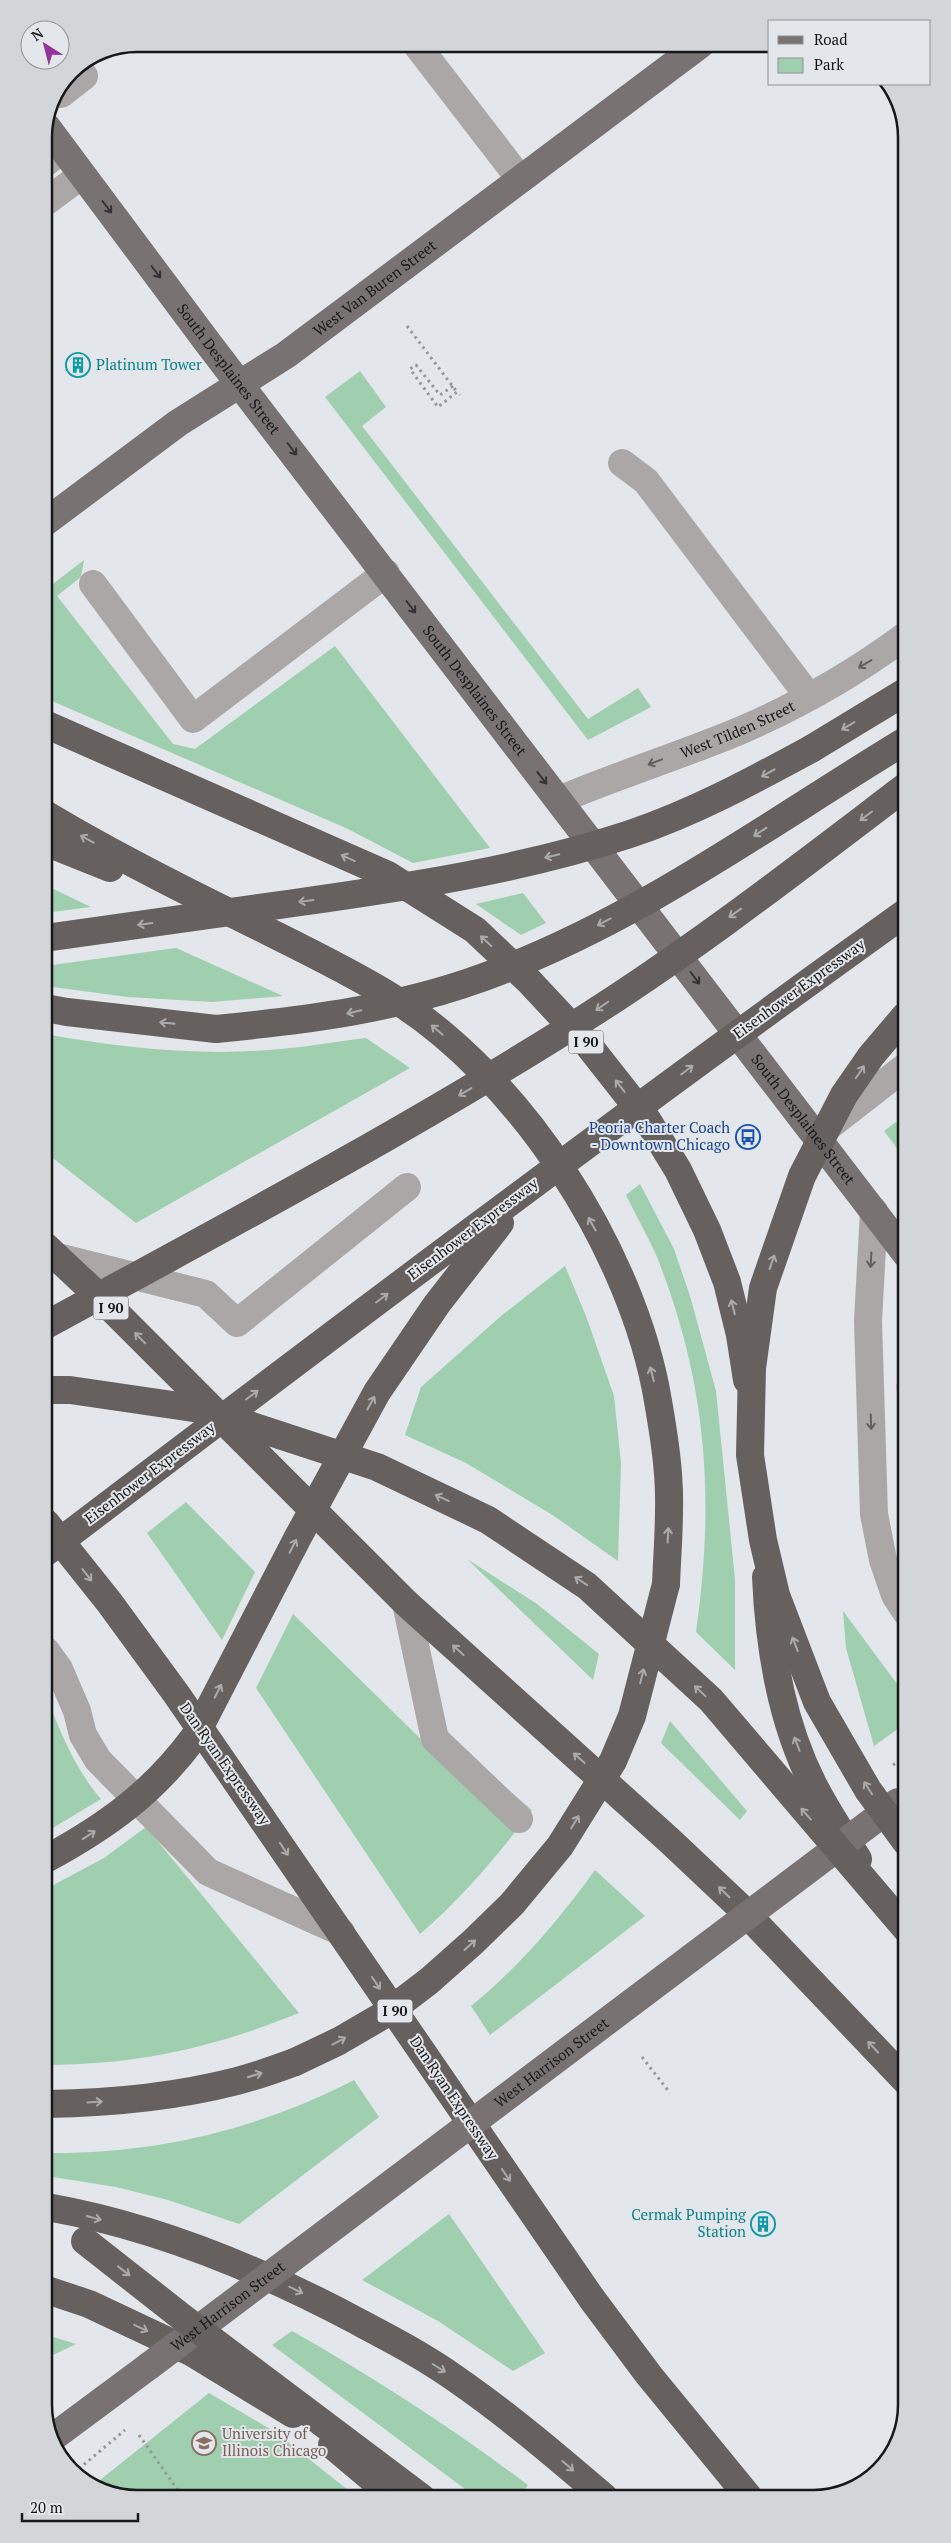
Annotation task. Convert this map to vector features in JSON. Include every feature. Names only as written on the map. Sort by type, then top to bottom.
[{"type":"highway","points":[[53,937],[377,891],[473,875],[569,852],[632,833],[694,808],[754,780],[811,749],[898,696]]},
{"type":"highway","name":"I 90","points":[[53,727],[388,875],[475,930],[528,980],[586,1041],[648,1121],[678,1170],[707,1230],[726,1282],[740,1335],[760,1464],[770,1633],[786,1716],[813,1784],[898,1924]]},
{"type":"highway","points":[[53,1009],[216,1029],[345,1014],[425,996],[483,977],[532,958],[599,925],[700,870],[898,745]]},
{"type":"highway","points":[[52,1321],[330,1170],[464,1093],[585,1018],[704,936],[898,792]]},
{"type":"highway","points":[[52,2104],[122,2100],[183,2093],[237,2081],[295,2062],[339,2041],[387,2012],[429,1981],[474,1942],[512,1904],[560,1846],[612,1761],[632,1716],[666,1584],[669,1507],[666,1456],[658,1399],[642,1333],[609,1254],[573,1188],[526,1121],[478,1066],[434,1027],[390,996],[343,969],[161,879],[53,818]]},
{"type":"highway","points":[[53,845],[255,925]]},
{"type":"highway","name":"Eisenhower Expressway","points":[[52,1547],[536,1183],[898,917]]},
{"type":"highway","points":[[898,1024],[871,1056],[844,1095],[802,1176],[763,1288],[752,1368],[750,1455],[763,1540],[776,1595],[817,1702],[868,1790],[898,1831]]},
{"type":"highway","points":[[52,1856],[75,1844],[130,1807],[160,1779],[190,1742],[377,1392],[408,1343],[467,1262],[536,1183]]},
{"type":"highway","name":"I 90","points":[[53,1253],[406,1603],[670,1840],[739,1906],[898,2073]]},
{"type":"highway","points":[[52,1390],[70,1390],[200,1409],[377,1467],[488,1520],[587,1586],[711,1700],[898,1919]]},
{"type":"highway","name":"Dan Ryan Expressway","points":[[52,1531],[109,1602],[177,1695],[592,2299],[648,2374],[743,2490]]},
{"type":"highway","points":[[52,2210],[154,2235],[256,2270],[312,2297],[411,2350],[454,2377],[507,2416],[596,2490]]},
{"type":"highway","points":[[52,2213],[182,2318],[411,2490]]},
{"type":"highway","points":[[52,2222],[85,2241]]},
{"type":"highway","points":[[52,2292],[89,2304],[191,2352],[291,2412],[385,2490]]},
{"type":"main road","name":"West Van Buren Street","points":[[53,516],[178,422],[286,355],[689,53]]},
{"type":"main road","name":"South Desplaines Street","points":[[54,157],[82,175],[898,1243]]},
{"type":"main road","name":"West Harrison Street","points":[[57,2434],[898,1801]]},
{"type":"street","points":[[422,52],[520,180]]},
{"type":"street","points":[[69,88],[84,76]]},
{"type":"street","points":[[53,196],[82,175]]},
{"type":"street","points":[[622,463],[655,475],[810,697]]},
{"type":"street","points":[[93,584],[193,719],[386,573]]},
{"type":"street","name":"West Tilden Street","points":[[559,800],[743,729],[810,697],[879,655],[898,641]]},
{"type":"street","points":[[816,1137],[898,1073]]},
{"type":"street","points":[[53,1252],[206,1294],[237,1323],[408,1187]]},
{"type":"street","points":[[874,1211],[868,1321],[874,1514],[882,1560],[898,1600]]},
{"type":"street","points":[[406,1603],[435,1739],[519,1819]]},
{"type":"street","points":[[52,1660],[59,1669],[77,1711],[83,1735],[98,1760],[208,1872],[341,1932]]},
{"type":"path","points":[[407,326],[453,386],[458,393],[438,406],[410,369],[416,365],[440,395],[453,386]]},
{"type":"path","points":[[642,2057],[670,2093]]},
{"type":"path","points":[[139,2435],[178,2490]]},
{"type":"green space","points":[[360,371],[386,407],[362,426],[588,719],[638,688],[651,707],[588,740],[325,397]]},
{"type":"green space","points":[[84,560],[81,577],[57,596],[173,744],[195,749],[335,646],[490,848],[413,863],[348,829],[53,701],[53,584]]},
{"type":"green space","points":[[53,889],[91,907],[53,912]]},
{"type":"green space","points":[[523,893],[546,923],[521,935],[476,904]]},
{"type":"green space","points":[[176,948],[283,996],[212,1002],[128,997],[53,987],[53,965]]},
{"type":"green space","points":[[53,1035],[156,1049],[213,1052],[280,1049],[366,1038],[410,1068],[136,1223],[53,1158]]},
{"type":"green space","points":[[896,1122],[898,1125],[898,1150],[884,1131]]},
{"type":"green space","points":[[640,1184],[674,1249],[690,1296],[716,1391],[735,1579],[735,1670],[696,1632],[705,1535],[705,1488],[702,1442],[687,1350],[674,1304],[650,1241],[626,1195]]},
{"type":"green space","points":[[565,1266],[586,1316],[614,1396],[621,1463],[618,1561],[554,1516],[466,1463],[405,1435],[421,1387],[501,1316]]},
{"type":"green space","points":[[896,1384],[898,1386],[898,1403]]},
{"type":"green space","points":[[186,1502],[255,1572],[222,1640],[147,1533]]},
{"type":"green space","points":[[467,1559],[537,1604],[599,1654],[593,1680]]},
{"type":"green space","points":[[843,1611],[898,1685],[898,1729],[874,1746],[846,1648]]},
{"type":"green space","points":[[293,1614],[431,1749],[477,1763],[532,1810],[479,1875],[420,1934],[256,1688]]},
{"type":"green space","points":[[52,1711],[76,1763],[101,1799],[52,1828]]},
{"type":"green space","points":[[670,1721],[747,1811],[740,1820],[661,1743]]},
{"type":"green space","points":[[146,1827],[299,2013],[236,2036],[176,2052],[114,2061],[52,2065],[52,1886],[104,1858]]},
{"type":"green space","points":[[595,1870],[645,1916],[490,2035],[471,2006],[506,1975],[538,1942]]},
{"type":"green space","points":[[354,2080],[379,2117],[239,2224],[168,2200],[116,2187],[52,2176],[52,2153],[127,2149],[205,2136],[280,2113]]},
{"type":"green space","points":[[449,2214],[545,2353],[513,2371],[438,2321],[362,2280]]},
{"type":"green space","points":[[292,2331],[413,2404],[528,2485],[525,2490],[466,2490],[272,2345]]},
{"type":"green space","points":[[52,2337],[76,2344],[52,2356]]},
{"type":"green space","name":"University of Illinois Chicago","points":[[209,2393],[275,2432],[348,2490],[132,2490],[121,2489],[99,2481]]},
{"type":"place","name":"Platinum Tower","points":[[78,365]]},
{"type":"place","name":"Peoria Charter Coach - Downtown Chicago","points":[[748,1137]]},
{"type":"place","name":"Cermak Pumping Station","points":[[763,2224]]},
{"type":"place","name":"University of Illinois Chicago","points":[[204,2443]]}]
